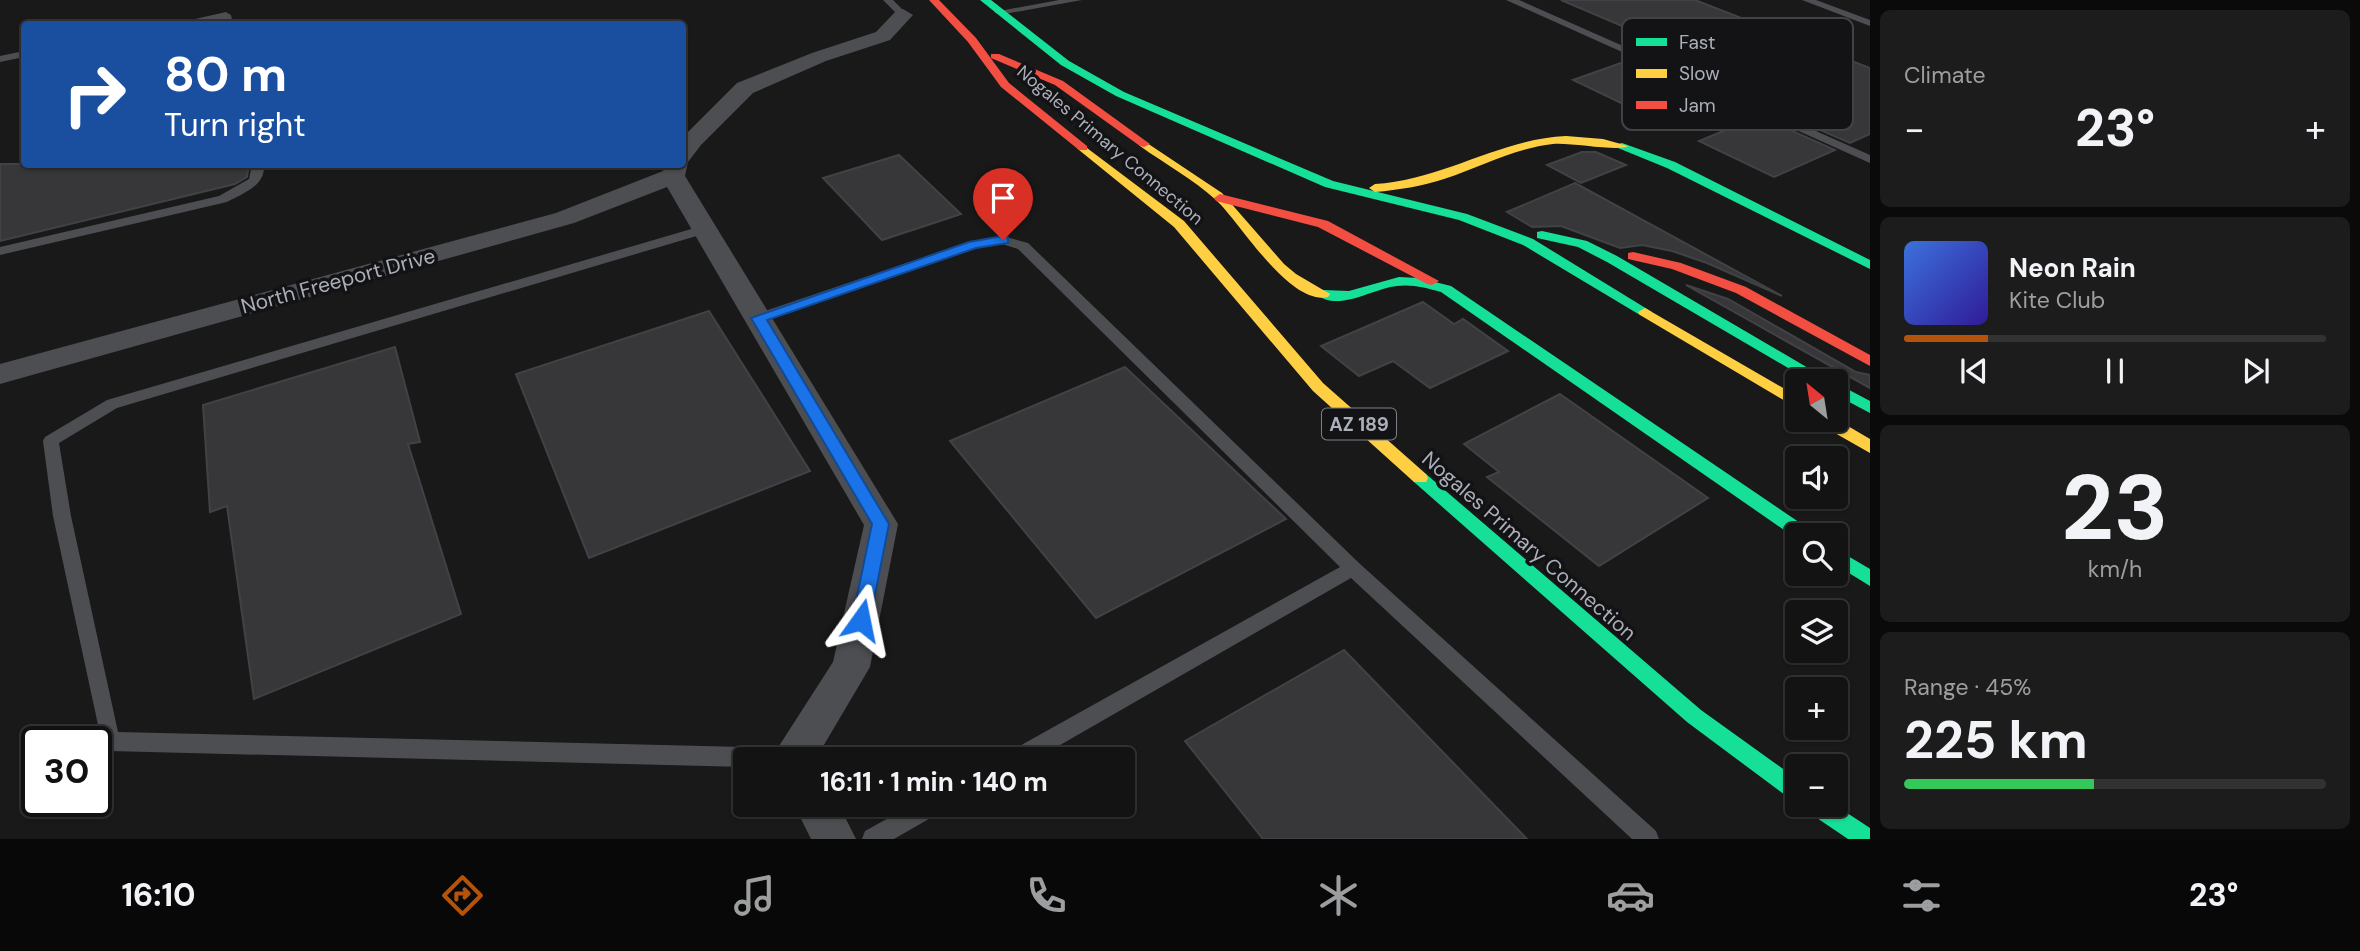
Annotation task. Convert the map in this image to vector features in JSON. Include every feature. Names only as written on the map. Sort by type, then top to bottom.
[{"type":"highway","name":"AZ 189","points":[[934,0],[956,22]]},
{"type":"highway","name":"Nogales Primary Connection","points":[[985,0],[1065,63],[1120,94],[1329,184],[1676,266],[1741,290],[1870,361]]},
{"type":"highway","points":[[956,22],[999,12]]},
{"type":"highway","name":"Nogales Primary Connection","points":[[956,22],[1005,85],[1179,224],[1227,277],[1318,387],[1684,708],[1785,782]]},
{"type":"highway","name":"Nogales Primary Connection","points":[[972,40],[1048,97]]},
{"type":"highway","name":"Nogales Primary Connection","points":[[995,57],[1059,83],[1220,198],[1234,209],[1261,251],[1306,288],[1332,299],[1354,296],[1388,283],[1417,282],[1446,289]]},
{"type":"highway","name":"Nogales Primary Connection","points":[[1329,184],[1380,189],[1412,185],[1543,142],[1571,139],[1599,141],[1657,159],[1870,265]]},
{"type":"highway","name":"Nogales Primary Connection","points":[[1220,198],[1323,224],[1372,247],[1446,289],[1787,523]]},
{"type":"highway","name":"Nogales Primary Connection","points":[[1463,216],[1528,242],[1785,396]]},
{"type":"highway","name":"Nogales Primary Connection","points":[[1582,244],[1802,369]]},
{"type":"highway","name":"Nogales Primary Connection","points":[[1221,252],[1227,277]]},
{"type":"highway","points":[[1848,395],[1870,408]]},
{"type":"highway","points":[[1845,432],[1870,447]]},
{"type":"highway","points":[[1848,564],[1870,579]]},
{"type":"highway","points":[[1834,817],[1867,839]]},
{"type":"street","name":"North Freeport Drive","points":[[686,152],[692,141],[745,89],[819,57],[883,36],[896,7]]},
{"type":"street","name":"North Freeport Drive","points":[[0,374],[565,218],[674,168]]},
{"type":"street","points":[[679,168],[705,229],[881,524],[851,667],[799,747]]},
{"type":"street","points":[[822,817],[834,839]]},
{"type":"lane","points":[[999,12],[1077,0]]},
{"type":"lane","points":[[1511,0],[1622,49]]},
{"type":"lane","points":[[1807,0],[1870,23]]},
{"type":"lane","points":[[194,21],[226,15],[227,21]]},
{"type":"lane","points":[[0,59],[21,55]]},
{"type":"lane","points":[[1805,130],[1870,159]]},
{"type":"lane","points":[[0,251],[223,199],[254,183],[259,168]]},
{"type":"lane","points":[[705,229],[112,404],[51,441],[62,516],[110,741],[733,757]]},
{"type":"lane","points":[[758,318],[974,245],[1003,240],[1023,246],[1353,568],[1648,839]]},
{"type":"lane","points":[[1037,747],[1353,568]]},
{"type":"lane","points":[[873,839],[912,817]]},
{"type":"building","points":[[1561,0],[1695,0],[1741,18],[1622,18],[1622,26]]},
{"type":"building","points":[[1853,61],[1870,68],[1870,134],[1850,143],[1820,130],[1853,130]]},
{"type":"building","points":[[1622,63],[1622,104],[1573,80]]},
{"type":"building","points":[[1725,130],[1790,130],[1835,150],[1774,177],[1699,141]]},
{"type":"building","points":[[1582,152],[1596,152],[1626,165],[1581,183],[1547,165]]},
{"type":"building","points":[[899,155],[961,214],[882,240],[823,178]]},
{"type":"building","points":[[0,164],[21,164],[21,168],[248,168],[247,177],[235,184],[0,241]]},
{"type":"building","points":[[1575,183],[1782,296],[1707,263],[1672,251],[1642,245],[1620,248],[1561,226],[1532,227],[1507,212]]},
{"type":"building","points":[[1686,285],[1728,299],[1856,372],[1870,375],[1870,388],[1848,376],[1848,369],[1836,369]]},
{"type":"building","points":[[1423,302],[1454,324],[1463,319],[1508,351],[1430,388],[1393,361],[1359,376],[1321,346]]},
{"type":"building","points":[[709,311],[810,471],[589,558],[516,374]]},
{"type":"building","points":[[395,347],[420,442],[408,444],[461,614],[254,699],[227,506],[210,512],[203,405]]},
{"type":"building","points":[[1125,367],[1286,519],[1096,618],[950,441]]},
{"type":"building","points":[[1560,394],[1708,498],[1599,566],[1487,477],[1499,472],[1464,444]]},
{"type":"building","points":[[1344,650],[1527,839],[1263,839],[1185,741]]},
{"type":"traffic: fast","points":[[985,0],[1065,63],[1120,94],[1329,184],[1463,217],[1528,242],[1645,312]]},
{"type":"traffic: fast","points":[[1622,146],[1671,165],[1870,265]]},
{"type":"traffic: fast","points":[[1542,235],[1582,244],[1612,259],[1802,369]]},
{"type":"traffic: fast","points":[[1323,294],[1350,295],[1399,281],[1419,282],[1446,289],[1787,523]]},
{"type":"traffic: fast","points":[[1848,395],[1870,408]]},
{"type":"traffic: fast","points":[[1420,478],[1694,716],[1785,782]]},
{"type":"traffic: fast","points":[[1848,564],[1870,579]]},
{"type":"traffic: fast","points":[[1834,817],[1867,839]]},
{"type":"traffic: slow","points":[[1375,188],[1421,182],[1504,152],[1547,141],[1585,140],[1622,146]]},
{"type":"traffic: slow","points":[[1144,144],[1218,196],[1239,217],[1279,267],[1305,286],[1323,294]]},
{"type":"traffic: slow","points":[[1083,148],[1179,224],[1318,387],[1420,478]]},
{"type":"traffic: slow","points":[[1645,312],[1785,396]]},
{"type":"traffic: slow","points":[[1845,432],[1870,447]]},
{"type":"traffic: jam","points":[[934,0],[972,40],[1005,85],[1083,148]]},
{"type":"traffic: jam","points":[[995,56],[1059,83],[1144,144]]},
{"type":"traffic: jam","points":[[1220,198],[1323,224],[1432,281]]},
{"type":"traffic: jam","points":[[1633,256],[1676,266],[1741,290],[1870,361]]},
{"type":"route","points":[[861,620],[881,524],[758,318],[974,245],[1003,240]]}]
